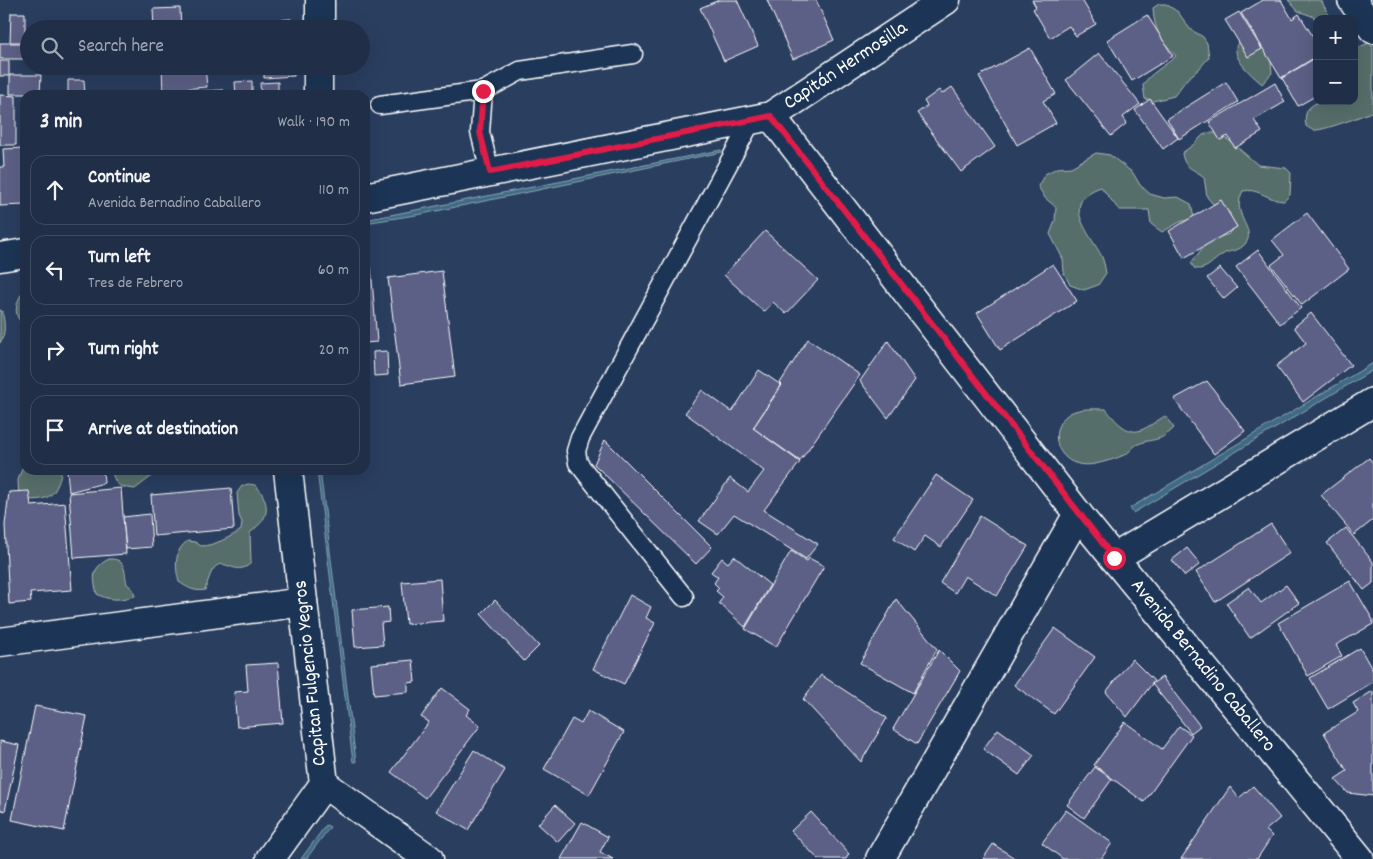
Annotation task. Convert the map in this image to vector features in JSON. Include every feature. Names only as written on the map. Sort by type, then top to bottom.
[{"type":"street","points":[[320,0],[320,20]]},
{"type":"street","name":"Capitán Hermosilla","points":[[761,118],[946,0]]},
{"type":"street","points":[[1352,0],[1373,29]]},
{"type":"street","points":[[318,75],[318,90]]},
{"type":"street","points":[[370,196],[761,118]]},
{"type":"street","name":"Avenida Bernadino Caballero","points":[[761,118],[1078,514],[1360,859]]},
{"type":"street","points":[[0,258],[20,254]]},
{"type":"street","points":[[1114,558],[1373,402]]},
{"type":"street","name":"Capitan Fulgencio Yegros","points":[[270,859],[324,784],[289,475]]},
{"type":"street","points":[[880,859],[1078,514]]},
{"type":"street","points":[[0,642],[303,602]]},
{"type":"street","points":[[324,784],[429,859]]},
{"type":"street","points":[[1360,859],[1373,849]]},
{"type":"lane","points":[[380,105],[483,91],[520,71],[632,54]]},
{"type":"lane","points":[[483,91],[480,132],[490,172]]},
{"type":"lane","points":[[684,597],[578,463],[576,451],[580,438],[761,118]]},
{"type":"green space","points":[[1288,0],[1321,0],[1330,15],[1313,15],[1313,17],[1298,11]]},
{"type":"green space","points":[[1159,4],[1166,4],[1178,12],[1190,29],[1203,37],[1207,43],[1209,57],[1187,79],[1174,96],[1153,101],[1145,99],[1143,85],[1154,73],[1176,56],[1162,39],[1155,23],[1153,8]]},
{"type":"green space","points":[[1248,33],[1255,33],[1270,50],[1272,73],[1262,84],[1243,65],[1236,53],[1239,41]]},
{"type":"green space","points":[[1369,43],[1373,47],[1373,111],[1318,130],[1313,130],[1306,126],[1308,109],[1313,105],[1358,105],[1358,47]]},
{"type":"green space","points":[[1216,133],[1230,141],[1258,165],[1286,168],[1291,173],[1290,195],[1284,201],[1273,199],[1258,192],[1243,191],[1239,205],[1248,230],[1246,242],[1238,249],[1224,253],[1207,267],[1195,269],[1191,263],[1208,241],[1229,234],[1232,227],[1230,213],[1212,203],[1207,197],[1204,177],[1190,168],[1183,158],[1182,153],[1203,135]]},
{"type":"green space","points":[[1096,153],[1110,155],[1133,173],[1140,185],[1150,194],[1164,198],[1178,197],[1191,204],[1194,218],[1180,222],[1162,232],[1151,224],[1149,210],[1119,210],[1101,187],[1088,193],[1081,201],[1079,209],[1081,219],[1102,257],[1106,273],[1098,285],[1084,290],[1070,285],[1064,273],[1063,259],[1050,234],[1055,221],[1056,207],[1045,198],[1038,186],[1045,174],[1057,168],[1071,167]]},
{"type":"green space","points":[[20,297],[20,320],[16,313]]},
{"type":"green space","points":[[0,310],[4,319],[4,328],[0,343]]},
{"type":"green space","points":[[1106,409],[1121,425],[1131,431],[1143,429],[1165,416],[1174,428],[1164,436],[1136,445],[1126,454],[1114,459],[1095,464],[1081,464],[1070,461],[1062,454],[1058,445],[1056,435],[1059,425],[1065,417],[1075,411]]},
{"type":"green space","points":[[20,474],[60,475],[54,491],[46,498],[36,500],[19,500],[18,480]]},
{"type":"green space","points":[[113,475],[153,475],[135,489],[118,485]]},
{"type":"green space","points":[[248,484],[255,485],[261,492],[266,505],[266,514],[263,520],[250,533],[251,563],[240,568],[220,564],[216,566],[211,573],[205,590],[191,589],[185,586],[179,582],[177,571],[178,554],[183,544],[188,541],[195,542],[201,546],[216,543],[241,530],[242,522],[239,516],[237,493],[242,486]]},
{"type":"green space","points":[[115,559],[121,563],[127,584],[133,589],[135,596],[116,599],[106,598],[97,594],[94,578],[96,570],[103,562]]},
{"type":"water","points":[[721,150],[722,152],[422,214],[370,222],[370,219]]},
{"type":"water","points":[[1373,363],[1373,370],[1133,513],[1130,508]]},
{"type":"water","points":[[318,475],[321,475],[356,762],[353,762]]},
{"type":"water","points":[[326,825],[330,827],[306,859],[301,859]]},
{"type":"building","points":[[719,0],[737,0],[758,46],[724,61],[700,8]]},
{"type":"building","points":[[767,0],[816,0],[834,40],[793,59]]},
{"type":"building","points":[[1032,0],[1082,0],[1096,24],[1076,36],[1069,26],[1050,38],[1033,9],[1036,7]]},
{"type":"building","points":[[1263,0],[1281,0],[1292,19],[1299,14],[1313,37],[1313,58],[1281,78],[1241,13]]},
{"type":"building","points":[[180,8],[181,20],[154,20],[153,9]]},
{"type":"building","points":[[1239,12],[1262,49],[1248,57],[1225,20]]},
{"type":"building","points":[[11,13],[25,13],[25,20],[20,20],[20,42],[10,42]]},
{"type":"building","points":[[1147,15],[1173,56],[1132,81],[1107,40]]},
{"type":"building","points":[[0,43],[20,43],[20,59],[0,59]]},
{"type":"building","points":[[1030,48],[1056,94],[1043,101],[1056,123],[1017,145],[979,76]]},
{"type":"building","points":[[1099,53],[1140,104],[1123,117],[1127,123],[1111,136],[1066,80]]},
{"type":"building","points":[[1313,59],[1313,97],[1298,106],[1282,78]]},
{"type":"building","points":[[0,61],[9,61],[9,76],[0,76]]},
{"type":"building","points":[[10,75],[41,75],[40,90],[20,90],[20,94],[10,94]]},
{"type":"building","points":[[162,75],[206,75],[207,87],[163,90]]},
{"type":"building","points":[[264,75],[294,75],[294,76],[264,78]]},
{"type":"building","points":[[68,80],[84,80],[85,90],[68,90]]},
{"type":"building","points":[[252,81],[252,90],[236,90],[235,82]]},
{"type":"building","points":[[278,82],[278,90],[261,90],[260,83]]},
{"type":"building","points":[[1226,82],[1238,102],[1179,139],[1167,119]]},
{"type":"building","points":[[1275,83],[1285,102],[1254,120],[1262,132],[1235,148],[1228,136],[1220,140],[1209,122]]},
{"type":"building","points":[[952,87],[995,147],[961,172],[917,113],[927,106],[924,101],[939,90],[942,94]]},
{"type":"building","points":[[0,95],[16,96],[16,145],[0,145]]},
{"type":"building","points":[[1150,99],[1178,138],[1163,149],[1135,110]]},
{"type":"building","points":[[20,148],[20,205],[0,206],[0,167],[4,167],[3,149]]},
{"type":"building","points":[[1221,200],[1237,227],[1184,258],[1169,231]]},
{"type":"building","points":[[1307,213],[1349,269],[1302,305],[1271,265],[1284,255],[1272,240]]},
{"type":"building","points":[[765,231],[818,280],[786,314],[773,302],[764,312],[724,275]]},
{"type":"building","points":[[1258,250],[1301,308],[1280,324],[1236,267]]},
{"type":"building","points":[[1053,264],[1077,301],[1000,350],[977,313]]},
{"type":"building","points":[[370,267],[377,342],[370,343]]},
{"type":"building","points":[[1220,268],[1237,288],[1224,299],[1207,278]]},
{"type":"building","points":[[442,271],[455,377],[401,384],[388,278]]},
{"type":"building","points":[[1311,313],[1351,365],[1303,402],[1276,366],[1306,343],[1294,327]]},
{"type":"building","points":[[808,339],[860,375],[800,461],[753,428],[782,385],[780,383]]},
{"type":"building","points":[[888,341],[915,380],[888,418],[860,381]]},
{"type":"building","points":[[387,351],[388,375],[374,376],[373,352]]},
{"type":"building","points":[[759,370],[781,385],[753,428],[800,462],[764,510],[818,544],[806,559],[734,514],[718,534],[699,521],[730,478],[748,492],[764,471],[685,413],[702,390],[732,412]]},
{"type":"building","points":[[1207,381],[1245,431],[1214,454],[1174,399]]},
{"type":"building","points":[[605,440],[712,547],[696,564],[594,464]]},
{"type":"building","points":[[1369,458],[1373,463],[1373,520],[1354,535],[1321,495]]},
{"type":"building","points":[[67,475],[103,475],[104,483],[69,492]]},
{"type":"building","points":[[936,475],[973,500],[941,547],[925,536],[914,552],[894,538]]},
{"type":"building","points":[[121,488],[126,554],[74,558],[69,493]]},
{"type":"building","points":[[231,488],[234,529],[154,536],[151,495]]},
{"type":"building","points":[[29,491],[31,506],[65,503],[72,590],[30,593],[31,602],[9,604],[5,525],[9,492]]},
{"type":"building","points":[[150,514],[152,547],[126,549],[123,517]]},
{"type":"building","points":[[980,516],[1028,546],[997,596],[965,576],[955,593],[940,583]]},
{"type":"building","points":[[1271,524],[1290,553],[1215,602],[1196,572]]},
{"type":"building","points":[[1346,528],[1373,562],[1373,583],[1364,590],[1327,543]]},
{"type":"building","points":[[1187,548],[1200,564],[1185,576],[1172,560]]},
{"type":"building","points":[[791,551],[807,561],[809,558],[824,566],[776,647],[745,629]]},
{"type":"building","points":[[734,556],[770,585],[745,627],[719,603],[723,597],[716,591],[719,588],[714,583],[718,577],[711,572],[722,558],[728,563]]},
{"type":"building","points":[[440,579],[443,621],[406,624],[402,582]]},
{"type":"building","points":[[1350,581],[1373,620],[1373,624],[1336,645],[1342,656],[1308,676],[1278,623]]},
{"type":"building","points":[[1286,585],[1299,603],[1250,638],[1226,603],[1249,587],[1261,603]]},
{"type":"building","points":[[630,595],[651,607],[646,618],[655,623],[624,684],[593,669]]},
{"type":"building","points":[[896,599],[937,649],[913,693],[860,663]]},
{"type":"building","points":[[495,600],[539,646],[524,661],[481,614]]},
{"type":"building","points":[[388,607],[389,622],[381,623],[383,645],[355,647],[352,610]]},
{"type":"building","points":[[1055,628],[1095,657],[1054,714],[1014,685]]},
{"type":"building","points":[[1360,648],[1373,671],[1373,682],[1328,709],[1310,678]]},
{"type":"building","points":[[939,650],[960,671],[917,744],[893,729]]},
{"type":"building","points":[[1132,659],[1154,681],[1127,717],[1106,692]]},
{"type":"building","points":[[413,660],[415,682],[408,683],[408,692],[374,695],[371,664]]},
{"type":"building","points":[[278,663],[283,723],[237,727],[234,692],[248,691],[246,665]]},
{"type":"building","points":[[821,675],[887,718],[861,762],[803,699]]},
{"type":"building","points":[[1162,677],[1200,726],[1191,733],[1152,684]]},
{"type":"building","points":[[442,688],[470,709],[466,715],[480,726],[425,798],[391,772],[429,722],[421,717]]},
{"type":"building","points":[[1373,691],[1373,796],[1348,793],[1335,779],[1347,771],[1324,733],[1358,712],[1353,703]]},
{"type":"building","points":[[35,706],[87,716],[64,831],[12,820]]},
{"type":"building","points":[[588,711],[624,732],[589,795],[544,769],[572,719],[581,724]]},
{"type":"building","points":[[1125,722],[1162,749],[1179,726],[1192,735],[1144,802],[1094,765]]},
{"type":"building","points":[[998,729],[1034,755],[1019,775],[983,749]]},
{"type":"building","points":[[0,741],[19,745],[5,811],[0,809]]},
{"type":"building","points":[[474,750],[505,770],[468,830],[436,811]]},
{"type":"building","points":[[1095,767],[1112,779],[1084,818],[1067,805]]},
{"type":"building","points":[[1253,786],[1280,818],[1266,830],[1272,836],[1257,859],[1181,859],[1230,787],[1239,798]]},
{"type":"building","points":[[555,805],[575,823],[558,842],[538,824]]},
{"type":"building","points":[[1066,810],[1112,843],[1101,859],[1063,859],[1042,843]]},
{"type":"building","points":[[811,812],[849,854],[846,859],[818,859],[791,831]]},
{"type":"building","points":[[582,822],[608,837],[600,852],[613,859],[561,859]]},
{"type":"building","points":[[993,844],[1016,859],[983,859]]},
{"type":"route","points":[[483,91],[480,132],[490,172],[771,116],[1114,558]]}]
